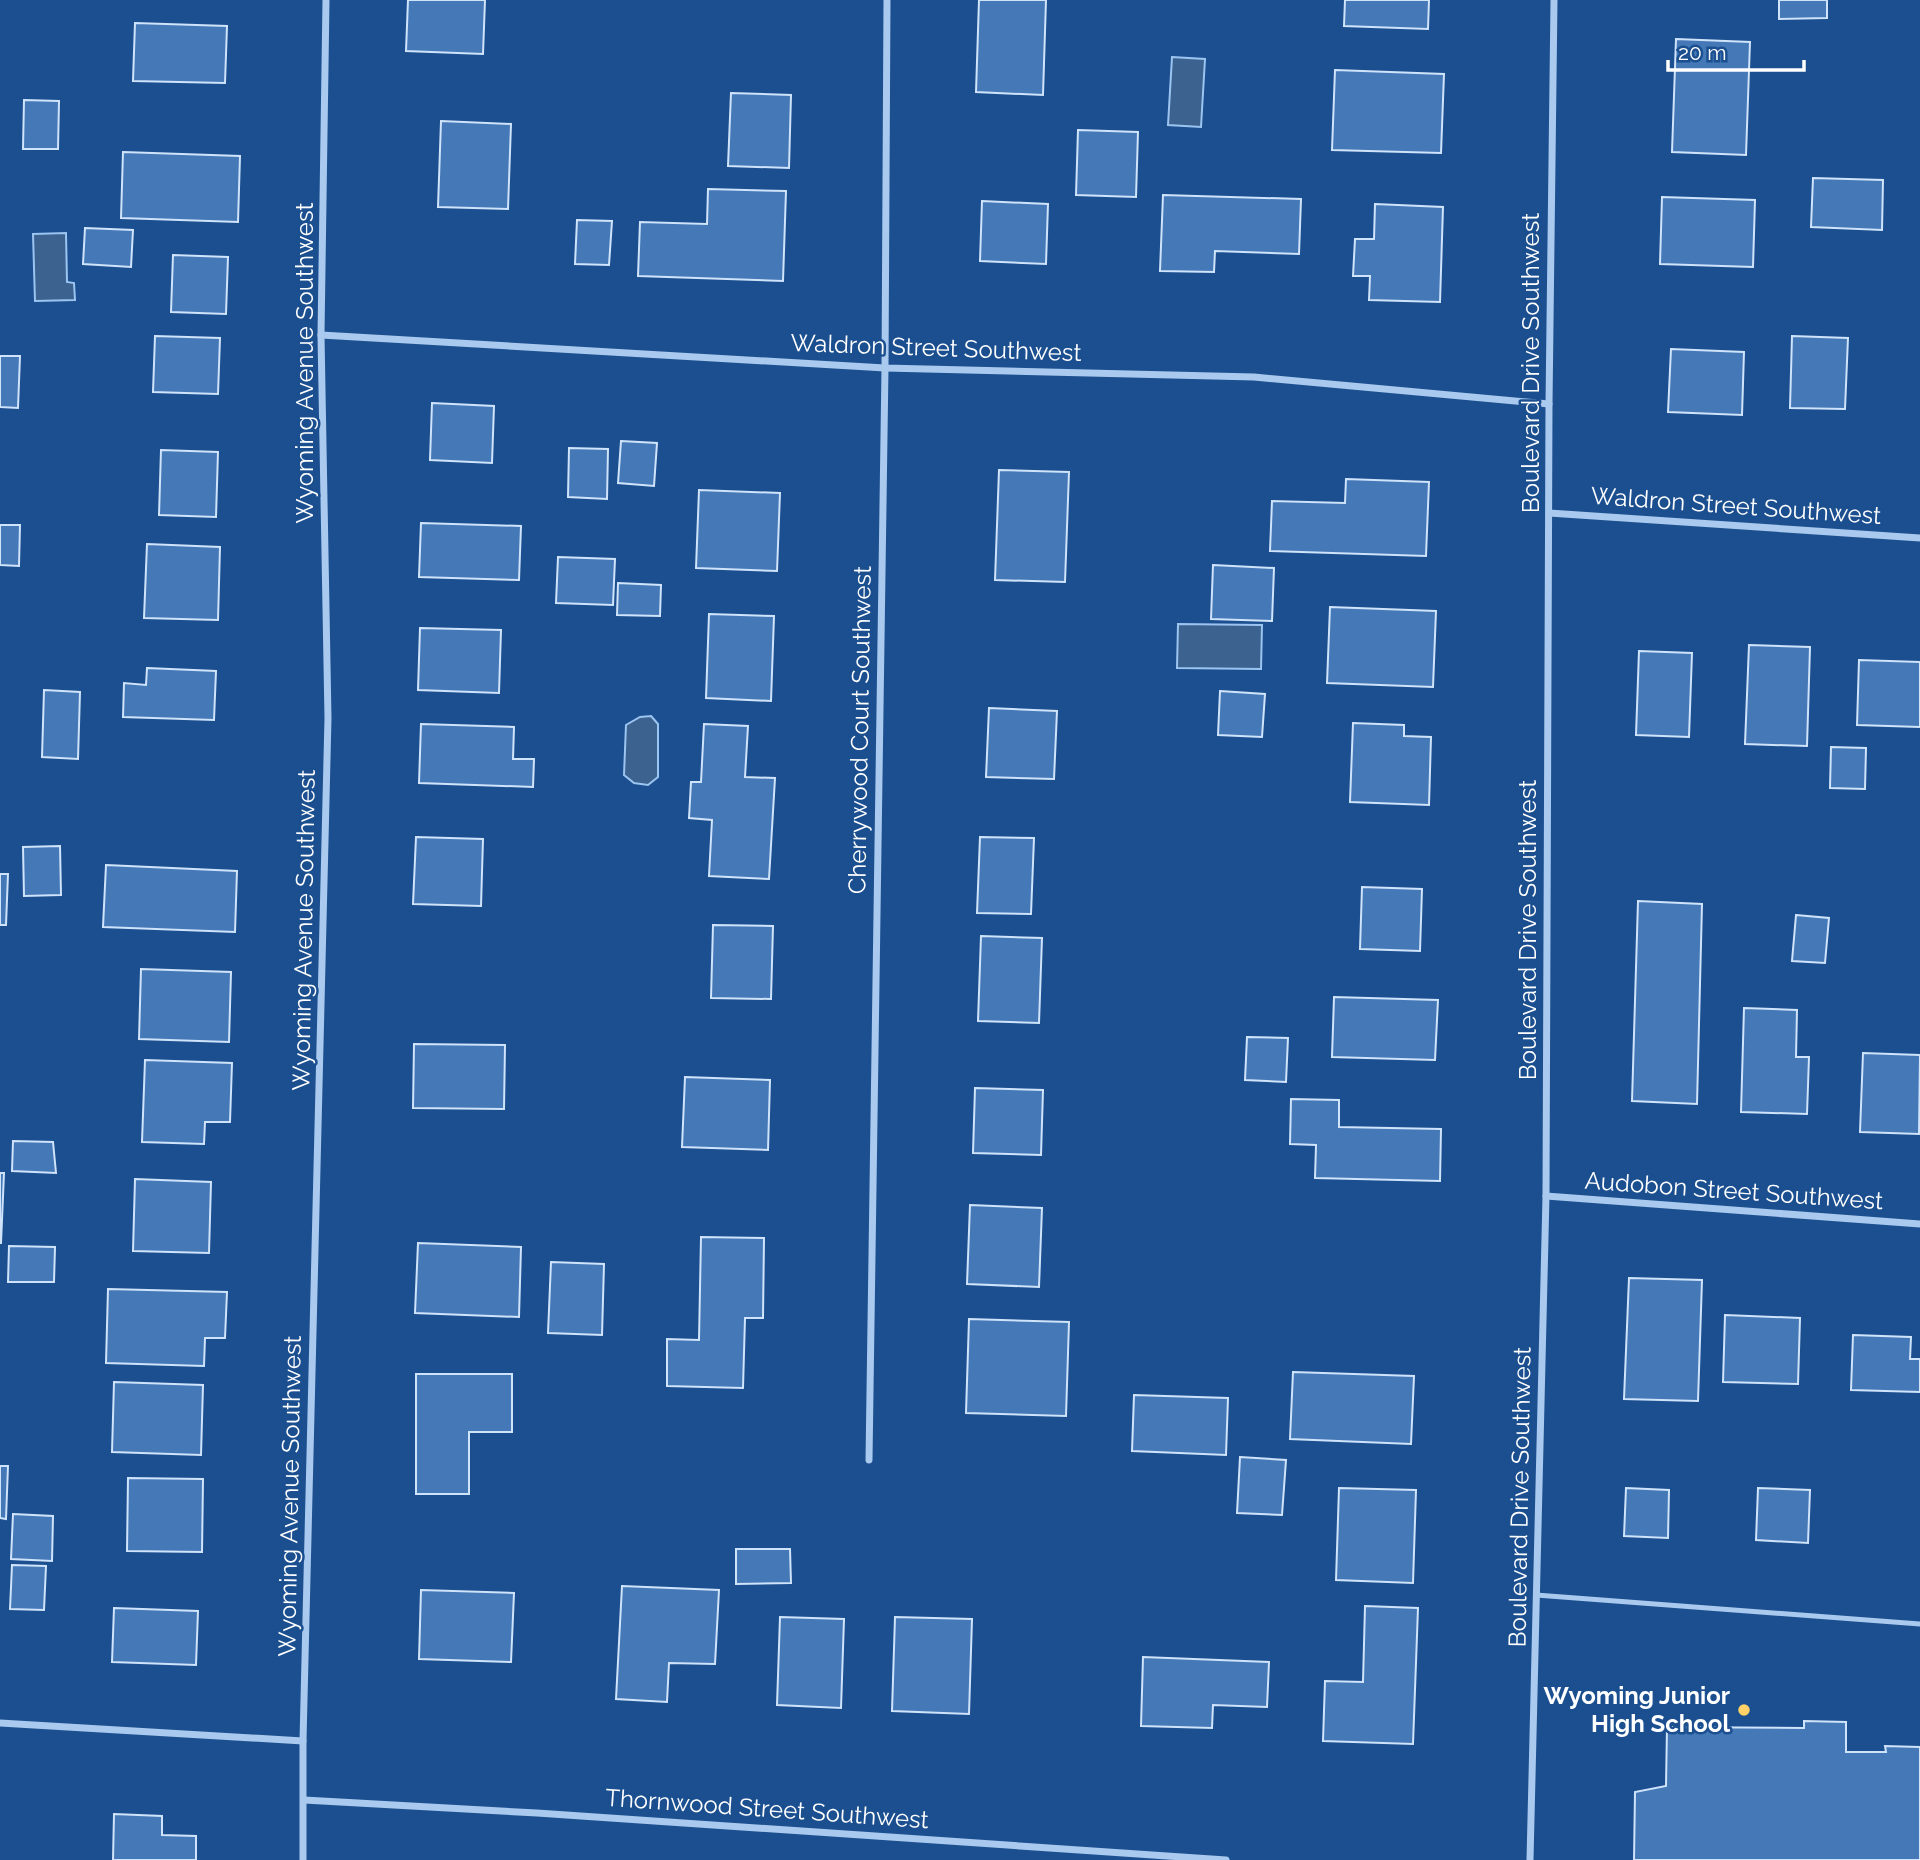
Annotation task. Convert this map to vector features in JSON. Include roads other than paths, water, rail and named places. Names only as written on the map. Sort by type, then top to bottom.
[{"type":"street","name":"Wyoming Avenue Southwest","points":[[303,1860],[303,1741],[328,718],[321,335],[326,0]]},
{"type":"street","name":"Cherrywood Court Southwest","points":[[869,1461],[885,368],[887,0]]},
{"type":"street","name":"Boulevard Drive Southwest","points":[[1530,1860],[1546,1196],[1549,404],[1554,0]]},
{"type":"street","name":"Waldron Street Southwest","points":[[321,335],[885,368],[1254,377],[1549,404]]},
{"type":"street","name":"Waldron Street Southwest","points":[[1549,513],[1920,538]]},
{"type":"street","name":"Audobon Street Southwest","points":[[1546,1196],[1920,1224]]},
{"type":"street","points":[[0,1723],[303,1741]]},
{"type":"street","name":"Thornwood Street Southwest","points":[[304,1800],[1226,1860]]},
{"type":"lane","points":[[1536,1595],[1920,1624]]},
{"type":"water","points":[[1172,57],[1205,59],[1201,127],[1168,125]]},
{"type":"water","points":[[66,233],[67,282],[74,283],[75,300],[35,301],[33,234]]},
{"type":"water","points":[[1178,624],[1262,625],[1261,669],[1177,668]]},
{"type":"water","points":[[651,716],[658,724],[658,777],[648,785],[634,783],[624,775],[626,725],[640,717]]},
{"type":"place","name":"Wyoming Junior High School","points":[[1744,1710]]}]
